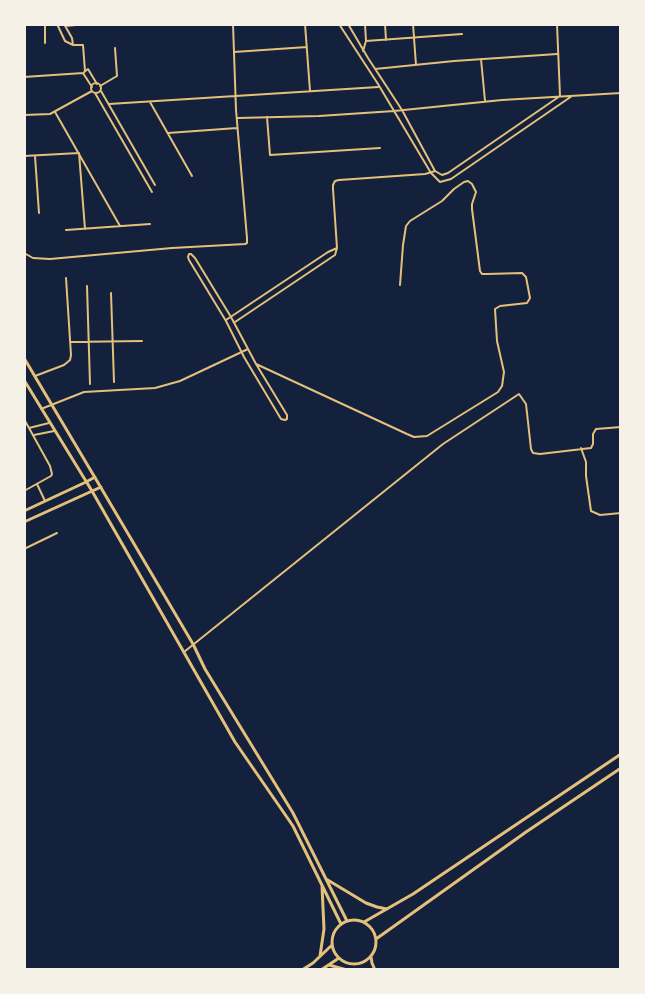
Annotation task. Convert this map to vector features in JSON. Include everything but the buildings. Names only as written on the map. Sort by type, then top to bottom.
[{"type":"street","points":[[45,24],[45,43]]},
{"type":"street","points":[[57,24],[66,41],[74,45],[83,45],[84,72],[152,192]]},
{"type":"street","points":[[74,45],[65,25],[88,24]]},
{"type":"street","points":[[24,253],[40,259],[245,244],[248,241],[237,128],[233,24]]},
{"type":"street","points":[[305,24],[310,91]]},
{"type":"street","points":[[339,24],[431,173],[442,182],[451,179],[572,96]]},
{"type":"street","points":[[348,24],[402,110],[435,171],[442,176]]},
{"type":"street","points":[[363,51],[366,41],[365,24]]},
{"type":"street","points":[[385,24],[386,40]]},
{"type":"street","points":[[413,24],[416,65]]},
{"type":"street","points":[[557,24],[560,96]]},
{"type":"street","points":[[366,41],[462,34]]},
{"type":"street","points":[[234,52],[307,47]]},
{"type":"street","points":[[24,116],[55,112],[117,76],[115,48]]},
{"type":"street","points":[[375,69],[558,54]]},
{"type":"street","points":[[481,59],[485,102]]},
{"type":"street","points":[[24,77],[84,72],[88,69],[155,185]]},
{"type":"street","points":[[109,104],[379,87]]},
{"type":"street","points":[[93,90],[101,91]]},
{"type":"street","points":[[237,118],[319,116],[621,93]]},
{"type":"street","points":[[442,176],[560,96]]},
{"type":"street","points":[[150,102],[192,176]]},
{"type":"street","points":[[55,112],[120,226]]},
{"type":"street","points":[[267,117],[270,155],[380,148]]},
{"type":"street","points":[[168,133],[237,128]]},
{"type":"street","points":[[24,156],[78,153]]},
{"type":"street","points":[[78,153],[85,228]]},
{"type":"street","points":[[35,155],[39,213]]},
{"type":"street","points":[[229,326],[335,255],[337,248],[333,189],[335,181],[435,171]]},
{"type":"street","points":[[442,176],[442,182]]},
{"type":"street","points":[[256,364],[414,437],[428,436],[498,392],[504,380],[504,372],[497,341],[495,309],[500,306],[527,303],[530,298],[526,277],[522,273],[482,274],[480,272],[472,209],[476,192],[468,181],[406,226],[400,285]]},
{"type":"street","points":[[66,230],[150,224]]},
{"type":"street","points":[[226,321],[337,248]]},
{"type":"street","points":[[189,254],[195,258],[231,317],[287,415],[287,419],[280,419],[226,321],[189,260],[189,254]]},
{"type":"street","points":[[35,376],[64,365],[70,360],[66,278]]},
{"type":"street","points":[[87,286],[90,384]]},
{"type":"street","points":[[111,293],[114,382]]},
{"type":"street","points":[[70,342],[142,340]]},
{"type":"street","points":[[41,409],[84,392],[155,388],[191,376],[248,349]]},
{"type":"street","points":[[24,358],[53,404],[205,669],[293,813],[341,924]]},
{"type":"street","points":[[24,380],[92,491],[235,742],[293,826],[347,921]]},
{"type":"street","points":[[24,392],[30,390]]},
{"type":"street","points":[[183,651],[442,444],[519,394],[526,404],[533,453],[592,447],[593,434],[597,429],[621,428]]},
{"type":"street","points":[[24,419],[52,471],[51,476],[24,491]]},
{"type":"street","points":[[28,428],[49,423]]},
{"type":"street","points":[[33,435],[54,431]]},
{"type":"street","points":[[581,448],[586,462],[591,511],[600,515],[621,513]]},
{"type":"street","points":[[24,511],[95,477]]},
{"type":"street","points":[[38,484],[45,501]]},
{"type":"street","points":[[24,522],[101,487]]},
{"type":"street","points":[[24,549],[57,533]]},
{"type":"street","points":[[364,922],[430,883],[621,754]]},
{"type":"street","points":[[376,939],[526,832],[621,768]]},
{"type":"street","points":[[323,880],[366,903],[387,909]]},
{"type":"street","points":[[321,956],[324,929],[323,880]]},
{"type":"street","points":[[347,921],[364,922],[372,929],[376,939],[375,951],[366,961],[355,964],[344,962],[336,955],[332,945],[335,930],[347,921]]},
{"type":"street","points":[[302,970],[332,945]]},
{"type":"street","points":[[371,957],[375,970]]},
{"type":"street","points":[[321,970],[339,958]]},
{"type":"street","points":[[355,964],[359,970]]},
{"type":"street","points":[[329,965],[346,970]]}]
